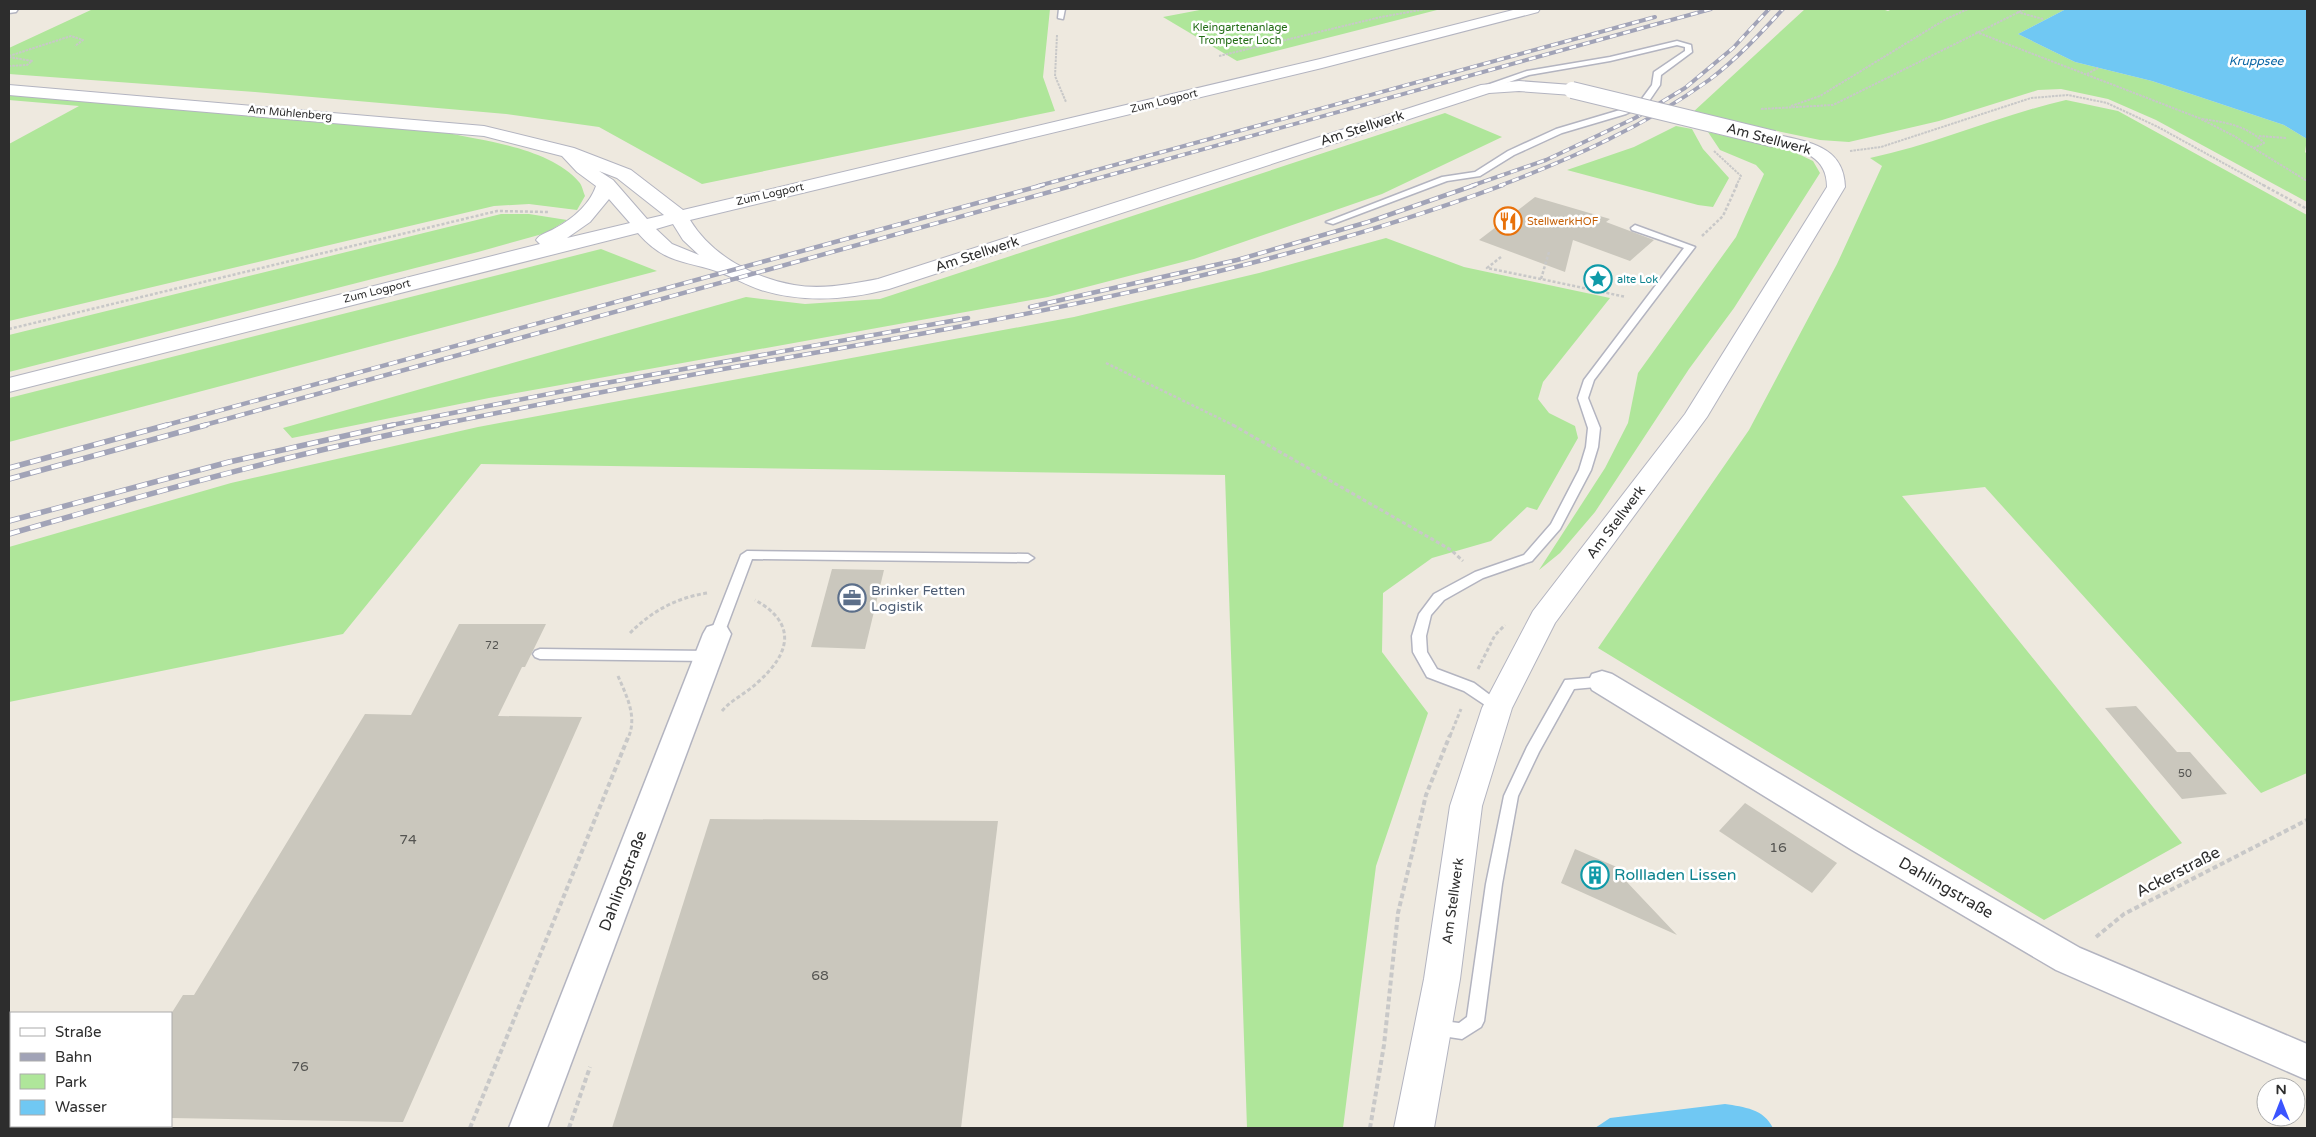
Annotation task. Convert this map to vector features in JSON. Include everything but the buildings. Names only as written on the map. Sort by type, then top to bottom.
[{"type":"street","name":"Zum Logport","points":[[9,385],[504,258],[1322,63],[1533,9]]},
{"type":"street","name":"Am Stellwerk","points":[[642,225],[654,239],[666,248],[686,258],[726,268],[767,284],[796,292],[840,292],[882,285],[1487,88],[1508,85],[1572,90],[1774,138],[1811,149],[1832,163],[1838,176],[1836,187],[1831,196],[1695,416],[1543,618],[1496,708],[1466,806],[1442,979],[1414,1128]]},
{"type":"street","name":"Am Mühlenberg","points":[[9,90],[421,124],[484,131],[568,152],[624,174],[678,216]]},
{"type":"street","points":[[568,152],[583,168],[606,184],[642,225]]},
{"type":"street","points":[[504,258],[558,235],[583,217],[600,199],[606,184]]},
{"type":"street","name":"Am Stellwerk","points":[[678,216],[690,236],[726,268]]},
{"type":"street","name":"Dahlingstraße","points":[[528,1128],[713,645]]},
{"type":"street","name":"Dahlingstraße","points":[[1602,682],[1863,840],[2068,959],[2307,1062]]},
{"type":"lane","points":[[1061,18],[1062,9]]},
{"type":"lane","points":[[1330,222],[1445,179],[1477,174],[1494,166],[1510,153],[1559,131],[1623,112],[1644,102],[1656,85],[1657,74],[1688,52],[1689,46],[1677,43],[1610,59],[1527,73],[1487,88]]},
{"type":"lane","points":[[1496,708],[1469,687],[1432,673],[1420,652],[1418,636],[1425,614],[1440,597],[1479,575],[1528,558],[1556,526],[1581,478],[1592,447],[1594,428],[1583,398],[1589,380],[1690,247],[1635,228]]},
{"type":"lane","points":[[540,654],[713,645],[747,555],[1028,558]]},
{"type":"lane","points":[[1433,1028],[1462,1031],[1475,1021],[1494,884],[1512,796],[1532,751],[1570,684],[1602,682]]},
{"type":"path","points":[[1219,56],[1381,17],[1426,9]]},
{"type":"path","points":[[1786,108],[1820,96],[1946,19],[1968,9]]},
{"type":"path","points":[[1756,108],[1833,105],[1975,32],[2025,9]]},
{"type":"path","points":[[2058,9],[2062,10]]},
{"type":"path","points":[[2017,12],[2043,19]]},
{"type":"path","points":[[1975,32],[2199,118],[2254,148],[2307,181]]},
{"type":"path","points":[[9,57],[18,51],[71,36],[83,40],[75,46]]},
{"type":"path","points":[[9,57],[32,60],[27,65],[9,66]]},
{"type":"path","points":[[2086,74],[2098,68]]},
{"type":"path","points":[[1822,156],[1881,146],[2031,98],[2068,95],[2107,103],[2158,126],[2307,209]]},
{"type":"path","points":[[2199,118],[2217,120],[2259,136],[2287,138]]},
{"type":"path","points":[[2254,148],[2264,143],[2259,136]]},
{"type":"path","points":[[1690,247],[1723,216],[1740,176],[1711,149]]},
{"type":"path","points":[[9,329],[497,211],[529,210],[583,217]]},
{"type":"path","points":[[1541,279],[1550,252]]},
{"type":"path","points":[[1501,257],[1487,268],[1613,294]]},
{"type":"path","points":[[1106,363],[1228,422],[1349,490],[1451,550],[1479,575]]},
{"type":"path","points":[[1370,1128],[1384,1045],[1398,913],[1426,795],[1469,687]]},
{"type":"path","name":"Ackerstraße","points":[[2068,959],[2124,914],[2307,820]]},
{"type":"green space","points":[[93,9],[1050,9],[1043,77],[1055,111],[702,184],[599,127],[506,114],[255,92],[9,74],[9,48]]},
{"type":"green space","name":"Kleingartenanlage Trompeter Loch","points":[[1205,9],[1441,9],[1237,61],[1163,17]]},
{"type":"green space","points":[[1805,9],[1882,9],[1888,11],[1892,9],[2066,9],[2018,34],[2075,62],[2152,81],[2284,125],[2307,139],[2305,152],[2307,154],[2307,202],[2156,120],[2108,99],[2061,89],[2038,90],[1939,121],[1849,142],[1820,140],[1692,113]]},
{"type":"green space","points":[[9,94],[447,133],[499,143],[535,154],[567,171],[582,186],[585,196],[577,210],[529,204],[494,206],[9,321],[9,144],[79,106],[9,100]]},
{"type":"green space","points":[[2066,100],[2118,111],[2307,215],[2307,773],[2261,793],[1985,487],[1902,496],[2182,843],[2044,920],[1598,648],[1749,430],[1837,264],[1882,166],[1870,158],[1920,145],[2017,113]]},
{"type":"green space","points":[[1445,113],[1502,137],[1382,194],[1194,259],[1048,297],[489,398],[292,438],[283,428],[746,297],[805,304],[880,299]]},
{"type":"green space","points":[[1676,126],[1692,129],[1703,149],[1729,178],[1713,207],[1698,205],[1567,170],[1634,147]]},
{"type":"green space","points":[[1708,132],[1792,151],[1813,161],[1820,173],[1734,308],[1689,369],[1595,512],[1560,553],[1539,570],[1605,468],[1628,423],[1638,373],[1736,237],[1764,174],[1756,165],[1720,150]]},
{"type":"green space","points":[[501,214],[529,214],[567,220],[546,233],[478,252],[9,372],[9,335]]},
{"type":"green space","points":[[1386,238],[1464,267],[1610,298],[1543,382],[1538,399],[1549,413],[1575,426],[1578,438],[1537,510],[1527,507],[1491,541],[1432,558],[1383,593],[1382,652],[1428,713],[1376,866],[1343,1128],[1247,1128],[1225,475],[481,464],[343,634],[9,702],[9,547],[231,483],[478,427],[1074,317],[1259,273]]},
{"type":"green space","points":[[601,249],[657,271],[9,442],[9,398]]},
{"type":"water","name":"Kruppsee","points":[[2066,9],[2307,9],[2307,139],[2284,125],[2152,81],[2075,62],[2018,34]]},
{"type":"water","points":[[1725,1104],[1746,1108],[1759,1113],[1773,1128],[1595,1128],[1610,1118]]},
{"type":"railway","points":[[1070,186],[1711,9]]},
{"type":"railway","points":[[1471,186],[1546,160],[1635,118],[1685,88],[1733,48],[1769,9]]},
{"type":"railway","points":[[1499,186],[1608,140],[1685,97],[1729,64],[1783,9]]},
{"type":"railway","points":[[1038,186],[1655,17]]},
{"type":"railway","points":[[163,426],[1043,185]]},
{"type":"railway","points":[[201,426],[1075,185]]},
{"type":"railway","points":[[1030,307],[1237,260],[1368,222],[1475,185]]},
{"type":"railway","points":[[431,426],[671,379],[1037,312],[1131,292],[1225,270],[1318,245],[1411,217],[1503,185]]},
{"type":"railway","points":[[387,426],[589,386],[968,318]]},
{"type":"railway","points":[[9,468],[167,425]]},
{"type":"railway","points":[[9,479],[206,425]]},
{"type":"railway","points":[[9,521],[229,462],[393,425]]},
{"type":"railway","points":[[9,534],[276,461],[438,425]]},
{"type":"place","name":"StellwerkHOF","points":[[1508,221]]},
{"type":"place","name":"alte Lok","points":[[1598,279]]},
{"type":"place","name":"Brinker Fetten Logistik","points":[[852,598]]},
{"type":"place","name":"Rollladen Lissen","points":[[1595,875]]}]
